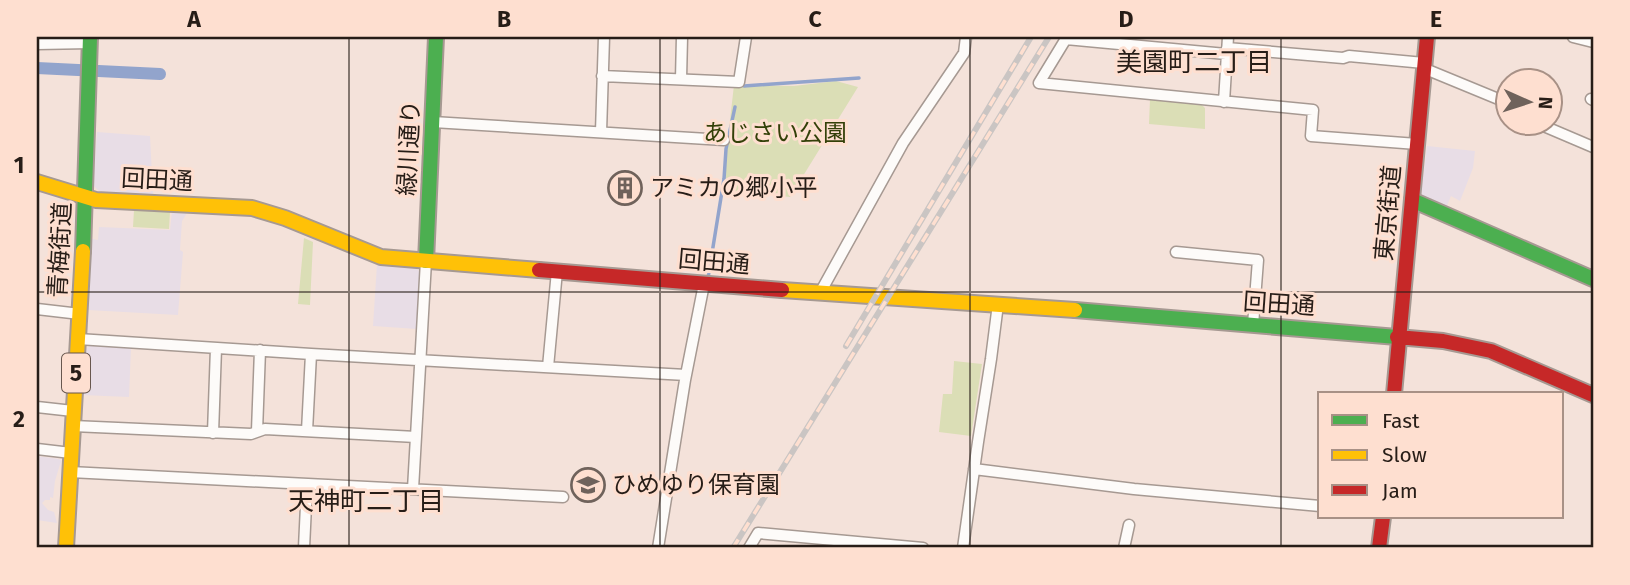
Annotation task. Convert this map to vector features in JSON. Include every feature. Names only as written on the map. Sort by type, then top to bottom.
[{"type":"street","name":"緑川通り","points":[[426,261],[436,37]]},
{"type":"street","points":[[601,132],[604,37]]},
{"type":"street","points":[[681,79],[682,37]]},
{"type":"street","points":[[602,76],[739,82],[746,37]]},
{"type":"street","points":[[820,293],[903,143],[964,53],[966,37]]},
{"type":"street","name":"東京街道","points":[[1394,392],[1427,37]]},
{"type":"street","points":[[1573,37],[1593,43]]},
{"type":"street","points":[[1417,144],[1311,136],[1313,110],[1039,83],[1066,38],[1227,46],[1423,65],[1494,97]]},
{"type":"street","points":[[37,44],[90,40]]},
{"type":"street","name":"青梅街道","points":[[66,548],[80,314],[90,40]]},
{"type":"street","points":[[1224,102],[1227,46]]},
{"type":"street","points":[[433,122],[724,140]]},
{"type":"street","points":[[1564,135],[1593,147]]},
{"type":"street","name":"回田通","points":[[37,182],[96,200],[252,208],[276,213],[381,257],[1444,341],[1491,351],[1593,395]]},
{"type":"street","points":[[1412,200],[1593,279]]},
{"type":"street","points":[[1176,252],[1258,260],[1252,325]]},
{"type":"street","points":[[413,489],[426,261]]},
{"type":"street","points":[[548,368],[557,271]]},
{"type":"street","points":[[658,548],[686,374],[704,284]]},
{"type":"street","points":[[963,548],[998,304]]},
{"type":"street","points":[[37,309],[80,314]]},
{"type":"street","points":[[78,339],[311,355],[686,374]]},
{"type":"street","points":[[213,433],[216,348]]},
{"type":"street","points":[[257,430],[260,351]]},
{"type":"street","points":[[307,431],[311,355]]},
{"type":"street","points":[[37,407],[74,411]]},
{"type":"street","points":[[73,426],[251,434],[265,429],[416,437]]},
{"type":"street","points":[[37,449],[71,453]]},
{"type":"street","points":[[974,469],[1134,489],[1318,506]]},
{"type":"street","points":[[70,472],[563,497]]},
{"type":"street","points":[[304,548],[307,484]]},
{"type":"street","points":[[1380,548],[1383,518]]},
{"type":"street","points":[[1124,548],[1129,525]]},
{"type":"street","points":[[749,548],[758,533],[923,548]]},
{"type":"shaded area","points":[[97,132],[150,136],[153,195],[99,191],[93,185]]},
{"type":"shaded area","points":[[1427,146],[1475,151],[1473,168],[1460,201],[1451,196],[1446,208],[1422,197],[1421,194]]},
{"type":"shaded area","points":[[172,211],[187,213],[182,221],[180,250],[183,252],[178,315],[88,310],[92,239],[98,240],[99,227],[170,230]]},
{"type":"shaded area","points":[[377,264],[415,267],[420,272],[417,329],[373,326]]},
{"type":"shaded area","points":[[91,345],[131,348],[129,397],[82,395],[85,349]]},
{"type":"shaded area","points":[[37,456],[61,461],[53,498],[50,497],[50,500],[42,503],[54,512],[57,523],[37,520]]},
{"type":"green space","name":"あじさい公園","points":[[836,81],[858,87],[790,197],[722,190],[734,85],[794,86]]},
{"type":"green space","points":[[1150,99],[1200,103],[1205,108],[1205,129],[1149,124]]},
{"type":"green space","points":[[134,210],[170,212],[169,229],[133,227]]},
{"type":"green space","points":[[304,238],[313,242],[310,305],[298,304]]},
{"type":"green space","points":[[954,361],[982,364],[971,436],[939,432],[943,394],[952,394]]},
{"type":"waterway","points":[[37,68],[160,74]]},
{"type":"waterway","points":[[744,86],[859,78]]},
{"type":"waterway","points":[[708,278],[724,179],[726,149],[735,107]]},
{"type":"railway","points":[[846,346],[1031,37]]},
{"type":"railway","points":[[733,548],[1049,37]]},
{"type":"traffic: fast","points":[[83,251],[90,37]]},
{"type":"traffic: fast","points":[[426,261],[436,37]]},
{"type":"traffic: fast","points":[[1412,200],[1593,279]]},
{"type":"traffic: fast","points":[[1075,310],[1397,337]]},
{"type":"traffic: slow","points":[[37,182],[96,200],[252,208],[285,218],[381,257],[539,270]]},
{"type":"traffic: slow","points":[[66,548],[83,251]]},
{"type":"traffic: slow","points":[[782,290],[1075,310]]},
{"type":"traffic: jam","points":[[1394,392],[1427,37]]},
{"type":"traffic: jam","points":[[539,270],[782,290]]},
{"type":"traffic: jam","points":[[1397,337],[1443,341],[1491,351],[1593,395]]},
{"type":"traffic: jam","points":[[1379,548],[1383,518]]},
{"type":"place","name":"アミカの郷小平","points":[[625,188]]},
{"type":"place","name":"ひめゆり保育園","points":[[588,485]]},
{"type":"district","name":"美園町二丁目","points":[[1194,62]]},
{"type":"district","name":"天神町二丁目","points":[[366,501]]}]
